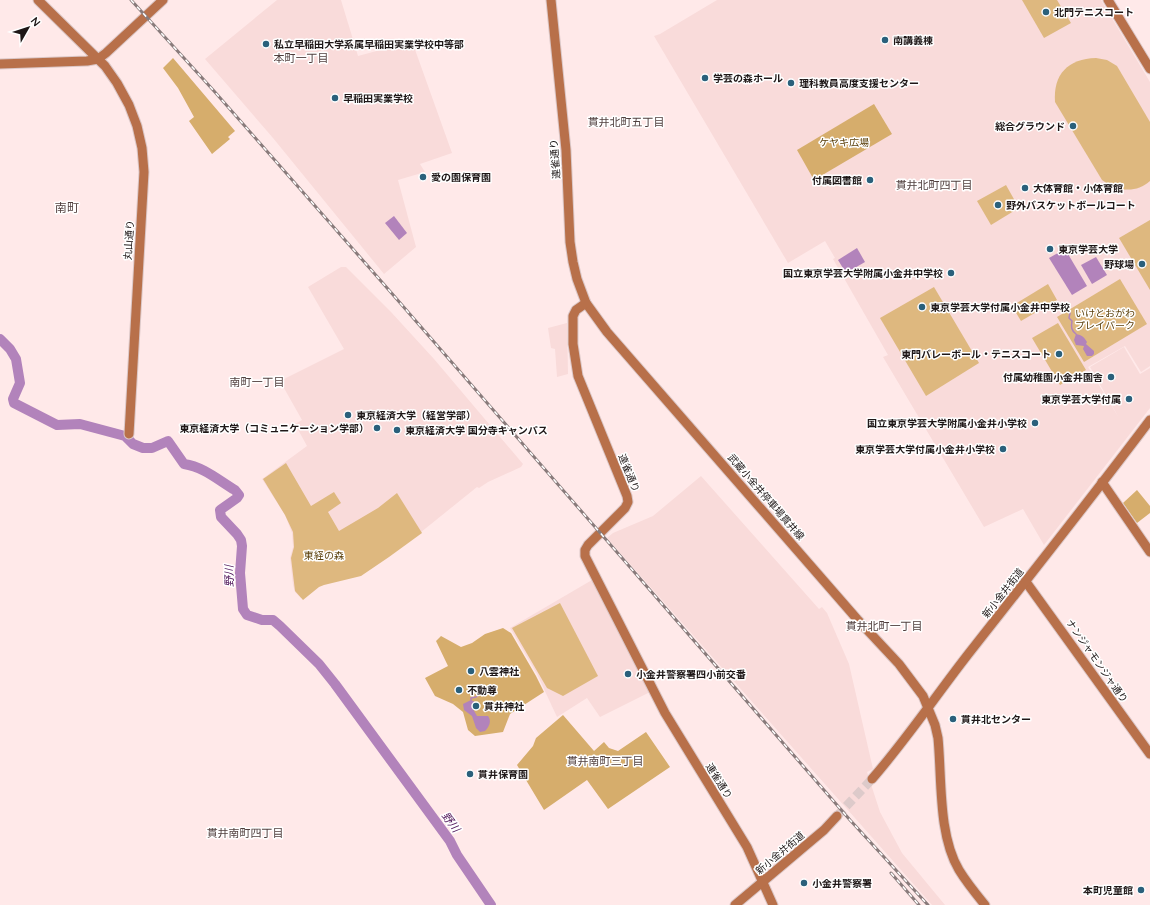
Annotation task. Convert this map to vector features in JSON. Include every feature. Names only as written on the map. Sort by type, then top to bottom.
[{"type":"main road","name":"丸山通り","points":[[38,0],[105,66],[117,83],[129,105],[140,136],[144,172],[143,202],[129,434]]},
{"type":"main road","points":[[0,64],[87,61],[98,59],[163,0]]},
{"type":"main road","name":"連雀通り","points":[[551,0],[566,150],[570,242],[577,279],[586,303],[576,310],[572,321],[573,344],[578,376],[627,496],[628,502],[626,507],[588,545],[584,556],[665,713],[747,847],[773,905]]},
{"type":"main road","points":[[1110,4],[1150,69]]},
{"type":"main road","name":"武蔵小金井停車場貫井線","points":[[586,303],[607,332],[899,664],[923,696],[935,725],[938,738],[944,824],[948,843],[959,870],[985,905]]},
{"type":"main road","name":"新小金井街道","points":[[872,779],[888,761],[928,706],[1026,582],[1150,420]]},
{"type":"main road","points":[[1102,482],[1150,552]]},
{"type":"main road","name":"ナンジャモンジャ通り","points":[[1026,582],[1150,754]]},
{"type":"main road","name":"新小金井街道","points":[[735,905],[824,830],[837,816]]},
{"type":"shaded area","name":"早稲田実業学校","points":[[277,0],[341,0],[358,56],[410,42],[413,44],[452,153],[420,164],[425,172],[398,180],[416,247],[384,274],[273,138],[205,59]]},
{"type":"shaded area","name":"東京学芸大学","points":[[717,0],[1101,0],[1150,82],[1150,366],[1141,372],[1125,346],[1088,367],[1119,418],[1090,367],[1124,347],[1140,374],[1150,368],[1150,408],[1044,545],[1023,509],[984,527],[883,357],[888,355],[833,259],[835,258],[825,241],[788,263],[654,36],[660,34]]},
{"type":"shaded area","points":[[394,216],[407,233],[399,240],[385,223]]},
{"type":"shaded area","points":[[857,248],[865,262],[846,273],[838,260]]},
{"type":"shaded area","points":[[1065,249],[1087,286],[1072,295],[1049,258]]},
{"type":"shaded area","points":[[1096,257],[1107,275],[1092,284],[1081,265]]},
{"type":"shaded area","name":"東京経済大学 国分寺キャンパス","points":[[341,267],[346,267],[391,312],[434,359],[523,464],[521,467],[488,482],[479,488],[477,487],[405,545],[319,584],[301,598],[295,592],[293,585],[290,558],[293,547],[292,533],[285,515],[262,479],[307,446],[295,424],[302,420],[280,381],[344,349],[308,287]]},
{"type":"shaded area","points":[[567,323],[568,374],[557,377],[555,349],[551,348],[548,328]]},
{"type":"shaded area","points":[[1076,334],[1084,338],[1087,342],[1086,344],[1094,351],[1092,356],[1087,356],[1083,349],[1084,346],[1076,345],[1074,340]]},
{"type":"shaded area","points":[[701,476],[819,609],[822,607],[827,613],[849,664],[873,769],[867,772],[880,812],[902,853],[945,905],[932,905],[607,538],[613,533],[653,516]]},
{"type":"shaded area","points":[[592,580],[650,692],[600,717],[587,698],[557,717],[537,674],[510,628]]},
{"type":"shaded area","points":[[471,700],[475,702],[473,709],[477,716],[488,716],[490,720],[490,724],[485,731],[480,732],[476,728],[472,716],[464,710],[463,704]]},
{"type":"green space","name":"北門テニスコート","points":[[1022,0],[1057,0],[1071,23],[1044,38]]},
{"type":"green space","points":[[173,58],[235,131],[228,137],[230,139],[212,154],[189,121],[194,117],[178,88],[163,68]]},
{"type":"green space","points":[[1096,58],[1107,60],[1117,66],[1150,122],[1150,181],[1139,188],[1126,190],[1120,189],[1113,187],[1102,180],[1055,102],[1057,83],[1064,70],[1078,61]]},
{"type":"green space","name":"ケヤキ広場","points":[[874,104],[892,134],[814,180],[797,150]]},
{"type":"green space","name":"野外バスケットボールコート","points":[[1006,185],[1019,208],[991,225],[977,201]]},
{"type":"green space","name":"野球場","points":[[1150,220],[1150,290],[1119,238]]},
{"type":"green space","name":"いけとおがわ プレイパーク","points":[[1120,279],[1147,324],[1084,362],[1057,317]]},
{"type":"green space","points":[[1048,284],[1057,300],[1021,321],[1012,306]]},
{"type":"green space","points":[[934,287],[979,363],[926,396],[880,318]]},
{"type":"green space","name":"東門バレーボール・テニスコート","points":[[1058,323],[1086,370],[1060,385],[1032,338]]},
{"type":"green space","name":"東経の森","points":[[286,463],[311,506],[334,492],[341,503],[328,512],[339,531],[378,508],[397,493],[422,533],[361,576],[319,587],[303,600],[295,591],[291,558],[294,547],[293,532],[285,515],[263,479]]},
{"type":"green space","points":[[1137,490],[1150,506],[1150,513],[1137,523],[1123,503]]},
{"type":"green space","points":[[560,603],[598,676],[563,696],[547,688],[512,628]]},
{"type":"green space","points":[[503,628],[511,633],[544,692],[510,714],[503,732],[475,736],[468,730],[463,712],[453,704],[435,696],[425,678],[448,666],[436,641],[441,636],[461,647],[472,643],[485,634]]},
{"type":"green space","points":[[563,715],[594,751],[604,742],[609,748],[618,751],[646,732],[670,767],[608,809],[587,780],[544,810],[517,765],[533,746],[536,738]]},
{"type":"waterway","points":[[1070,313],[1069,318],[1072,321],[1072,328],[1076,334]]},
{"type":"waterway","name":"野川","points":[[0,339],[10,349],[16,359],[20,383],[13,399],[14,403],[57,425],[80,424],[125,436],[133,444],[143,448],[152,448],[168,441],[184,464],[211,474],[235,490],[239,495],[237,498],[220,510],[221,517],[241,540],[240,573],[243,609],[247,615],[262,620],[273,620],[319,664],[450,841],[457,855],[491,905]]},
{"type":"waterway","points":[[471,700],[471,698],[476,697],[487,688]]},
{"type":"tunnel","points":[[837,816],[872,779]]},
{"type":"railway","points":[[131,0],[214,91],[388,289],[850,820],[928,905]]},
{"type":"railway","points":[[891,873],[919,905]]},
{"type":"place","name":"北門テニスコート","points":[[1046,12]]},
{"type":"place","name":"南講義棟","points":[[885,40]]},
{"type":"place","name":"私立早稲田大学系属早稲田実業学校中等部","points":[[266,44]]},
{"type":"place","name":"学芸の森ホール","points":[[705,78]]},
{"type":"place","name":"理科教員高度支援センター","points":[[791,83]]},
{"type":"place","name":"早稲田実業学校","points":[[335,98]]},
{"type":"place","name":"総合グラウンド","points":[[1073,126]]},
{"type":"place","name":"愛の園保育園","points":[[423,177]]},
{"type":"place","name":"付属図書館","points":[[870,180]]},
{"type":"place","name":"大体育館・小体育館","points":[[1025,188]]},
{"type":"place","name":"野外バスケットボールコート","points":[[998,205]]},
{"type":"place","name":"東京学芸大学","points":[[1050,249]]},
{"type":"place","name":"野球場","points":[[1142,264]]},
{"type":"place","name":"国立東京学芸大学附属小金井中学校","points":[[951,273]]},
{"type":"place","name":"東京学芸大学付属小金井中学校","points":[[922,307]]},
{"type":"place","name":"東門バレーボール・テニスコート","points":[[1059,354]]},
{"type":"place","name":"付属幼稚園小金井園舎","points":[[1111,377]]},
{"type":"place","name":"東京学芸大学付属","points":[[1129,399]]},
{"type":"place","name":"東京経済大学（経営学部）","points":[[348,415]]},
{"type":"place","name":"国立東京学芸大学附属小金井小学校","points":[[1035,423]]},
{"type":"place","name":"東京経済大学（コミュニケーション学部）","points":[[377,428]]},
{"type":"place","name":"東京経済大学 国分寺キャンパス","points":[[397,430]]},
{"type":"place","name":"東京学芸大学付属小金井小学校","points":[[1003,449]]},
{"type":"place","name":"八雲神社","points":[[471,671]]},
{"type":"place","name":"小金井警察署四小前交番","points":[[628,674]]},
{"type":"place","name":"不動尊","points":[[459,690]]},
{"type":"place","name":"貫井神社","points":[[476,706]]},
{"type":"place","name":"貫井北センター","points":[[953,719]]},
{"type":"place","name":"貫井保育園","points":[[470,774]]},
{"type":"place","name":"小金井警察署","points":[[804,883]]},
{"type":"place","name":"本町児童館","points":[[1141,890]]},
{"type":"district","name":"本町一丁目","points":[[301,58]]},
{"type":"district","name":"貫井北町五丁目","points":[[626,122]]},
{"type":"district","name":"貫井北町四丁目","points":[[934,185]]},
{"type":"district","name":"南町","points":[[67,207]]},
{"type":"district","name":"南町一丁目","points":[[257,382]]},
{"type":"district","name":"貫井北町一丁目","points":[[884,626]]},
{"type":"district","name":"貫井南町三丁目","points":[[605,761]]},
{"type":"district","name":"貫井南町四丁目","points":[[245,833]]}]
